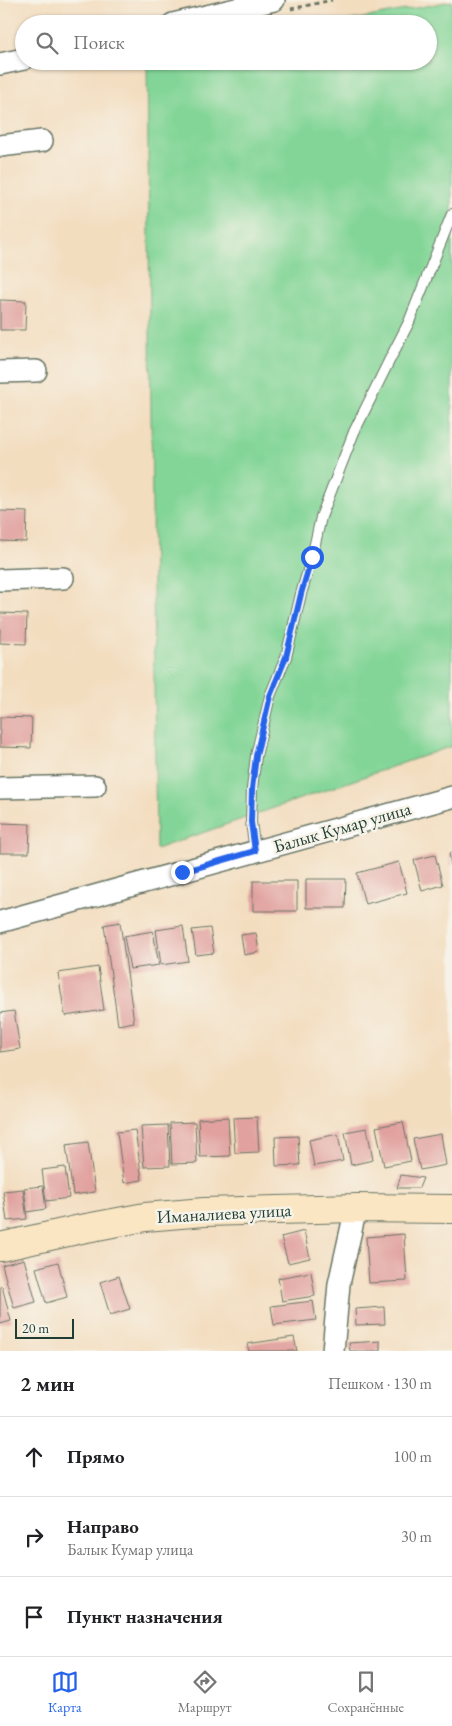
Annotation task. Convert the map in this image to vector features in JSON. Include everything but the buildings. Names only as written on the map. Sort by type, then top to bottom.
[{"type":"street","points":[[211,15],[274,0]]},
{"type":"street","points":[[0,64],[15,61]]},
{"type":"street","points":[[0,146],[42,141]]},
{"type":"street","points":[[0,372],[36,371]]},
{"type":"street","points":[[0,580],[63,578]]},
{"type":"street","points":[[0,788],[95,786]]},
{"type":"street","name":"Балык Кумар улица","points":[[0,922],[452,797]]},
{"type":"street","points":[[333,1351],[340,1284],[356,1208]]},
{"type":"street","name":"Иманалиева улица","points":[[0,1247],[81,1228],[145,1217],[204,1212],[356,1208],[452,1209]]},
{"type":"lane","points":[[255,851],[251,822],[256,756],[270,696],[286,657],[321,517],[354,432],[409,322],[452,214]]},
{"type":"green space","points":[[452,1],[452,746],[156,849],[147,70],[437,70],[437,15],[379,15]]},
{"type":"route","points":[[182,872],[255,851],[251,822],[256,756],[270,696],[286,657],[312,557]]}]
